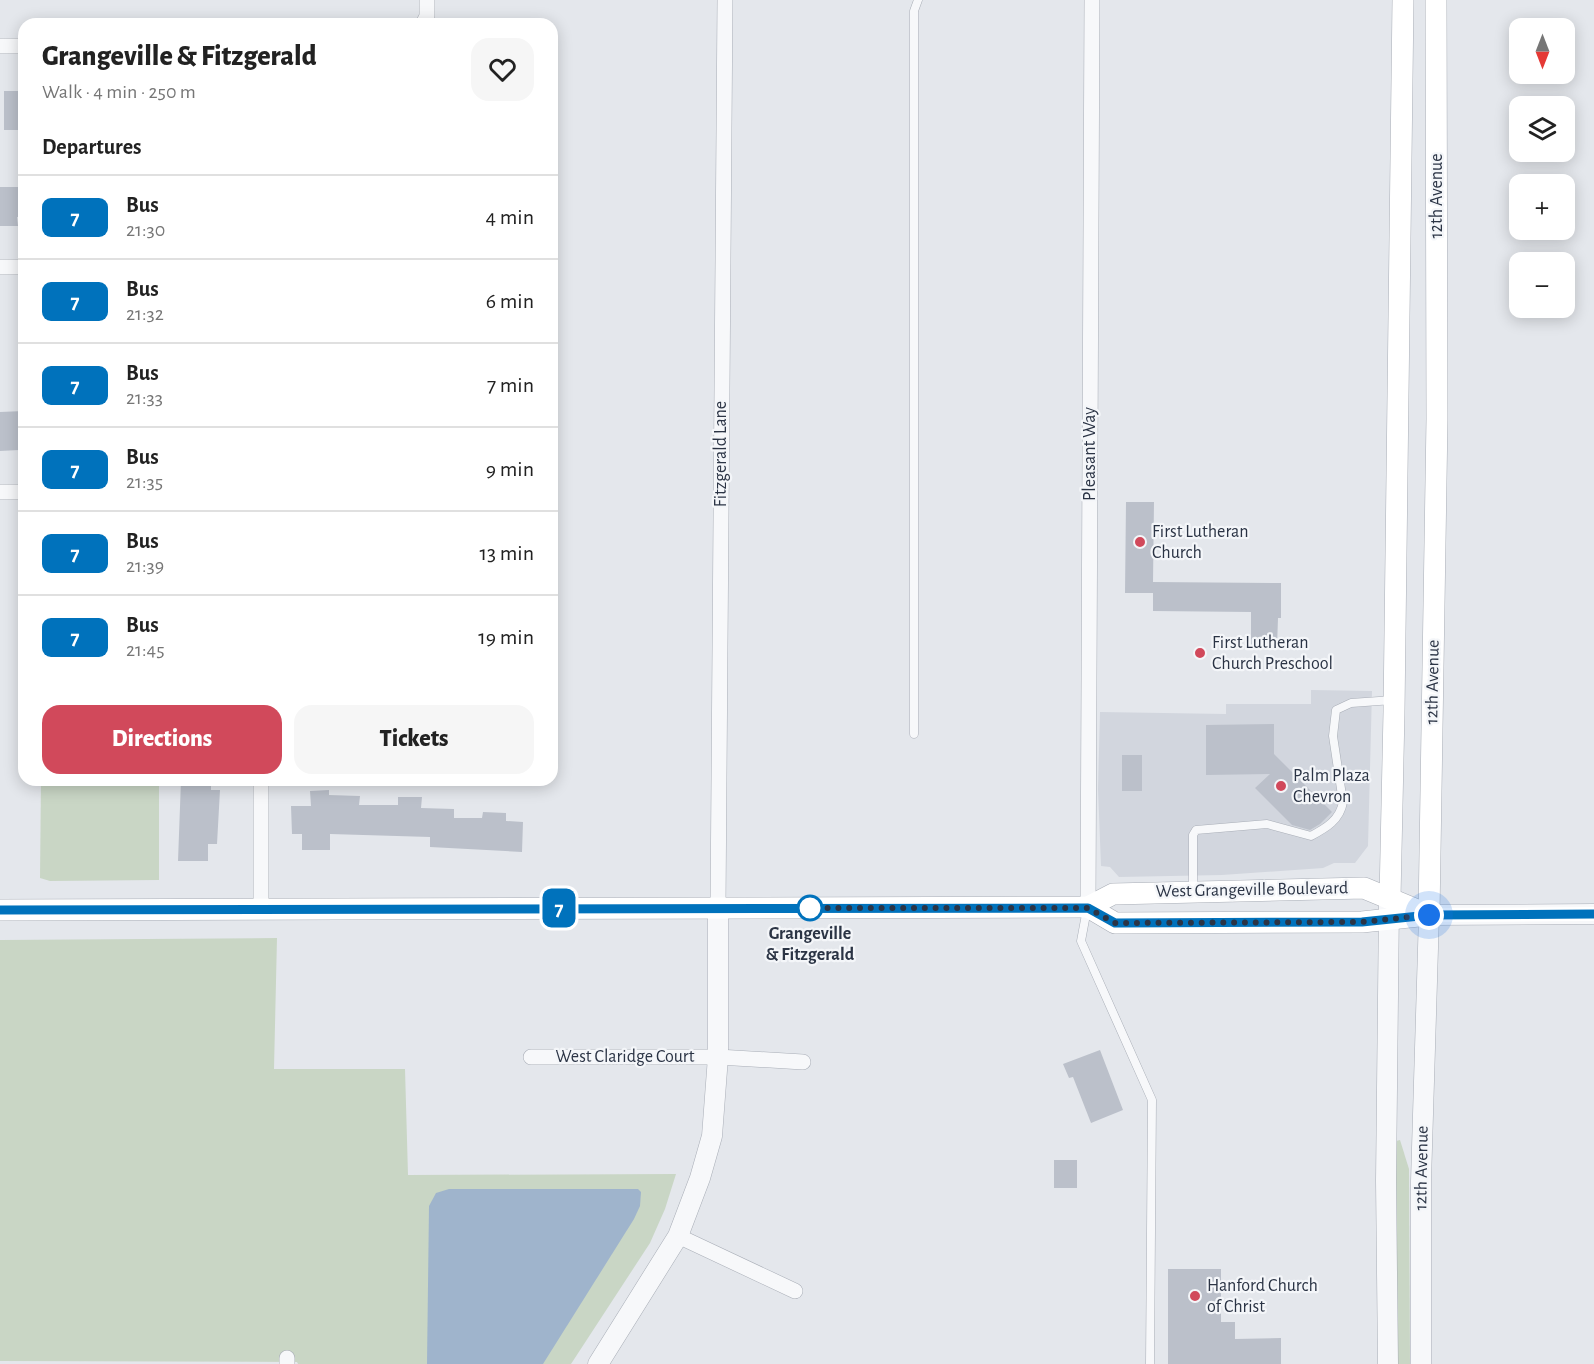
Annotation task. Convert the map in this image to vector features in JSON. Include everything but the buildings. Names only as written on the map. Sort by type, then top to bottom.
[{"type":"main road","name":"12th Avenue","points":[[1390,898],[1403,0]]},
{"type":"main road","name":"12th Avenue","points":[[1429,915],[1437,419],[1437,0]]},
{"type":"main road","name":"West Grangeville Boulevard","points":[[1088,908],[1113,894],[1364,888],[1429,915]]},
{"type":"main road","name":"West Grangeville Boulevard","points":[[0,910],[1088,908],[1115,923],[1362,922],[1429,915]]},
{"type":"street","points":[[426,18],[427,0]]},
{"type":"street","name":"Fitzgerald Lane","points":[[718,907],[725,0]]},
{"type":"street","name":"Pleasant Way","points":[[1088,908],[1092,0]]},
{"type":"street","points":[[0,46],[18,46]]},
{"type":"street","points":[[0,267],[18,267]]},
{"type":"street","points":[[0,492],[18,492]]},
{"type":"street","points":[[261,786],[261,909]]},
{"type":"street","name":"12th Avenue","points":[[1388,1364],[1386,1181],[1390,898]]},
{"type":"street","points":[[598,1364],[678,1236],[700,1179],[712,1136],[718,1057],[718,907]]},
{"type":"street","points":[[1429,915],[1594,914]]},
{"type":"street","name":"12th Avenue","points":[[1421,1364],[1421,1181],[1429,915]]},
{"type":"street","name":"West Claridge Court","points":[[531,1057],[718,1057],[802,1062]]},
{"type":"street","points":[[678,1236],[795,1291]]},
{"type":"lane","points":[[914,734],[914,11],[918,0]]},
{"type":"lane","points":[[1193,892],[1193,834],[1196,830],[1267,824],[1311,836],[1328,827],[1342,811],[1343,802],[1333,736],[1336,710],[1351,703],[1394,700]]},
{"type":"lane","points":[[1088,908],[1081,941],[1152,1100],[1150,1364]]},
{"type":"shaded area","points":[[1311,690],[1372,691],[1368,846],[1355,863],[1334,863],[1323,868],[1222,875],[1119,877],[1110,867],[1101,866],[1098,789],[1100,712],[1226,714],[1226,704],[1311,704]]},
{"type":"green space","points":[[41,786],[159,786],[159,880],[50,881],[40,878]]},
{"type":"green space","points":[[277,938],[274,1069],[405,1069],[408,1175],[676,1174],[665,1209],[650,1243],[571,1364],[0,1361],[0,940]]},
{"type":"green space","points":[[1400,1140],[1409,1169],[1410,1364],[1397,1364],[1396,1141]]},
{"type":"water","points":[[449,1189],[638,1189],[641,1192],[640,1206],[634,1219],[543,1364],[427,1364],[429,1206],[436,1193]]},
{"type":"bus line","name":"7","points":[[0,910],[1088,908],[1115,923],[1362,922],[1429,915],[1594,914]]},
{"type":"place","name":"First Lutheran Church","points":[[1140,542]]},
{"type":"place","name":"First Lutheran Church Preschool","points":[[1200,653]]},
{"type":"place","name":"Palm Plaza Chevron","points":[[1281,786]]},
{"type":"place","name":"Grangeville & Fitzgerald","points":[[810,908]]},
{"type":"place","name":"Hanford Church of Christ","points":[[1195,1296]]},
{"type":"route","points":[[810,908],[808,908],[945,908],[1088,908],[1115,923],[1362,922],[1429,915]]}]
